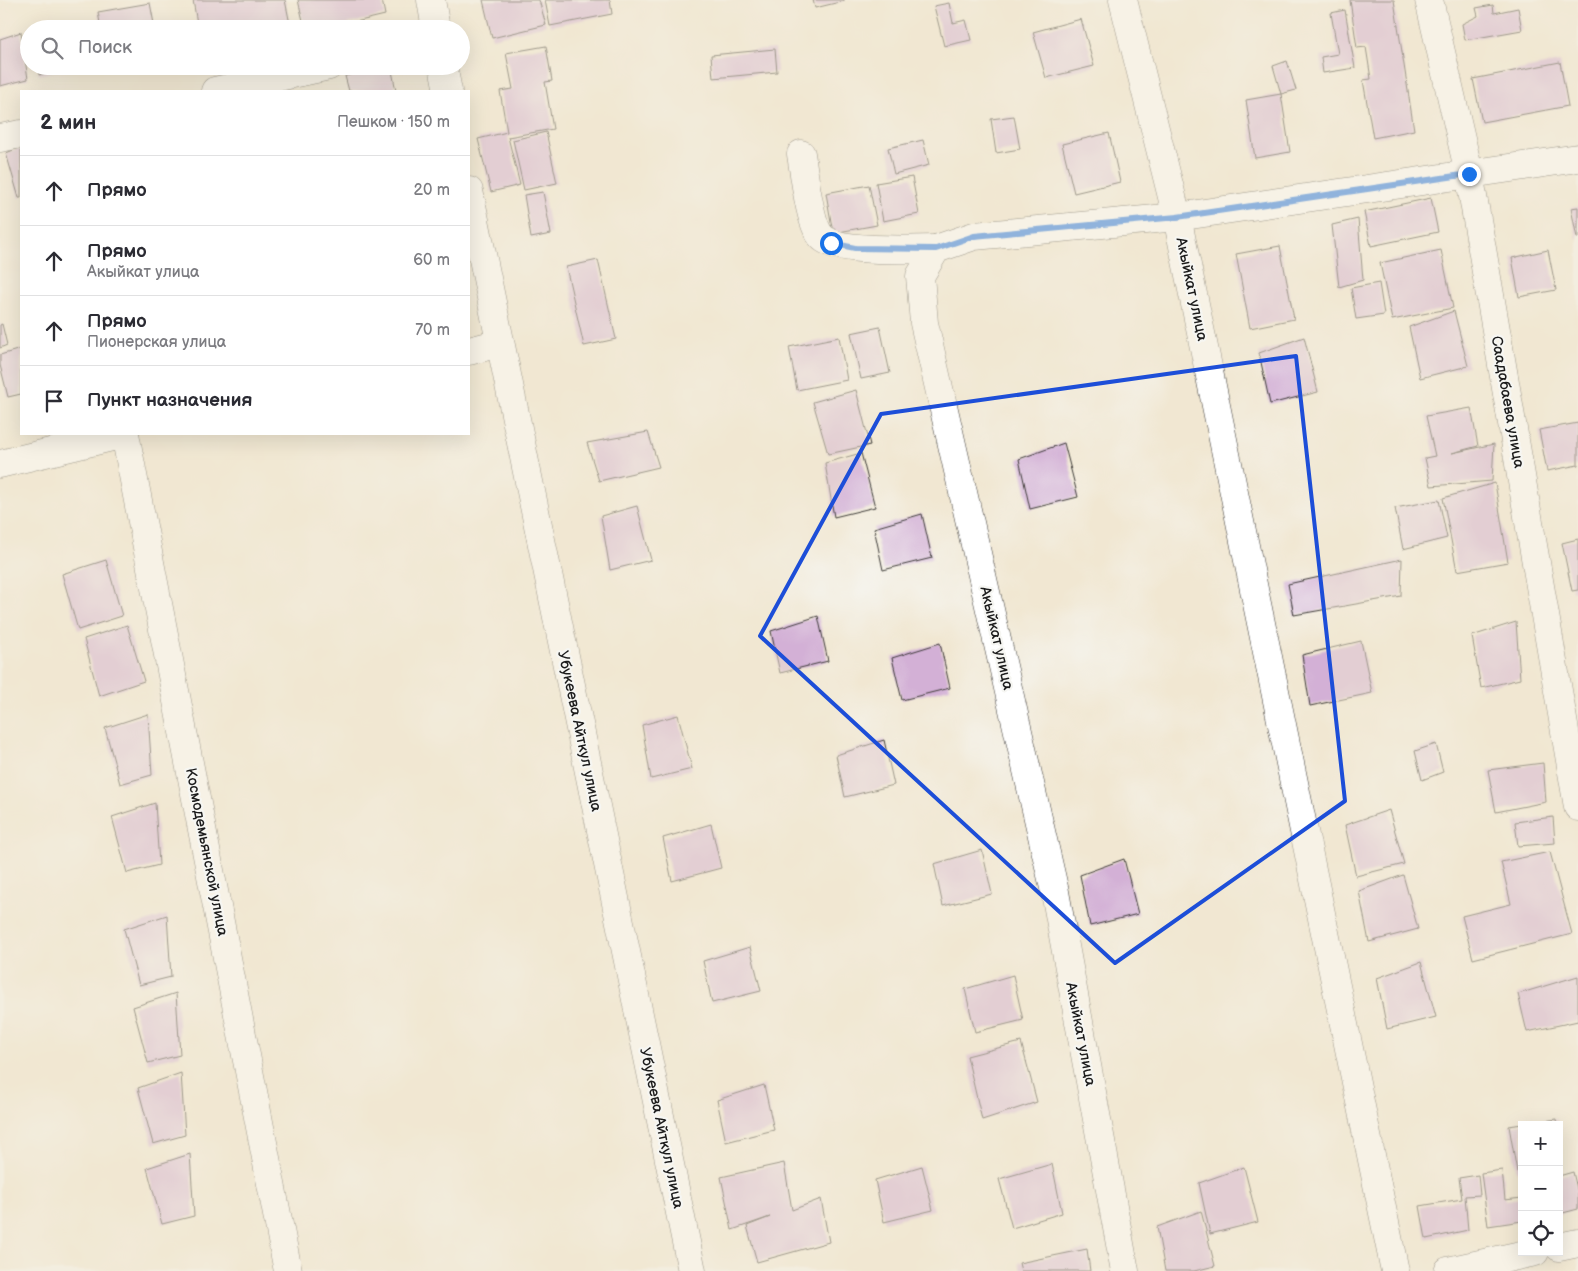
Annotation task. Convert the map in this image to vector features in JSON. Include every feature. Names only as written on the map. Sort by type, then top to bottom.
[{"type":"street","points":[[430,0],[434,20]]},
{"type":"street","name":"Акыйкат улица","points":[[1123,0],[1177,217],[1395,1271]]},
{"type":"street","name":"Саадабаева улица","points":[[1429,0],[1469,174],[1578,807]]},
{"type":"street","points":[[220,90],[288,75]]},
{"type":"street","points":[[445,75],[448,90]]},
{"type":"street","points":[[0,138],[20,134]]},
{"type":"street","points":[[801,154],[813,222],[822,238],[831,243],[855,248],[936,249]]},
{"type":"street","points":[[1177,217],[1578,158]]},
{"type":"street","name":"Убукеева Айткул улица","points":[[470,196],[692,1271]]},
{"type":"street","name":"Акыйкат улица","points":[[1125,1271],[1055,892],[924,323],[920,276],[936,249],[974,236],[1177,217]]},
{"type":"street","points":[[470,351],[500,343]]},
{"type":"street","points":[[0,464],[121,435]]},
{"type":"street","name":"Космодемьянской улица","points":[[125,435],[288,1271]]},
{"type":"street","points":[[1563,1246],[1578,1243]]},
{"type":"street","points":[[1448,1271],[1518,1256]]},
{"type":"highlighted area","points":[[1296,356],[1345,801],[1115,963],[760,636],[881,414]]},
{"type":"building","points":[[193,0],[285,0],[289,20],[196,20]]},
{"type":"building","points":[[298,0],[382,0],[385,15],[364,20],[303,20]]},
{"type":"building","points":[[483,0],[539,0],[546,25],[492,38]]},
{"type":"building","points":[[545,0],[610,0],[612,14],[550,26]]},
{"type":"building","points":[[813,0],[844,0],[844,1],[815,8]]},
{"type":"building","points":[[1350,0],[1394,0],[1414,130],[1373,138],[1363,80],[1371,79],[1366,47],[1357,48]]},
{"type":"building","points":[[150,3],[153,20],[99,20],[98,12]]},
{"type":"building","points":[[949,3],[953,23],[966,20],[971,40],[944,46],[934,6]]},
{"type":"building","points":[[1493,5],[1494,13],[1518,8],[1522,30],[1465,40],[1462,24],[1478,16],[1476,8]]},
{"type":"building","points":[[1345,10],[1355,68],[1323,73],[1321,57],[1338,54],[1331,13]]},
{"type":"building","points":[[1081,19],[1094,66],[1046,78],[1033,32]]},
{"type":"building","points":[[20,32],[20,75],[27,75],[28,79],[0,86],[0,39]]},
{"type":"building","points":[[546,46],[552,81],[545,82],[553,129],[508,137],[520,185],[491,192],[478,139],[507,132],[500,91],[513,89],[506,53]]},
{"type":"building","points":[[775,49],[777,72],[713,78],[711,55]]},
{"type":"building","points":[[1287,61],[1296,90],[1281,94],[1273,66]]},
{"type":"building","points":[[1560,62],[1568,106],[1482,122],[1473,79]]},
{"type":"building","points":[[393,75],[396,90],[349,90],[345,76]]},
{"type":"building","points":[[1281,94],[1290,152],[1255,158],[1246,100]]},
{"type":"building","points":[[1014,116],[1020,149],[996,153],[991,119]]},
{"type":"building","points":[[546,132],[557,183],[524,190],[513,140]]},
{"type":"building","points":[[1109,133],[1120,182],[1074,193],[1062,144]]},
{"type":"building","points":[[923,140],[929,165],[894,174],[888,148]]},
{"type":"building","points":[[20,147],[20,198],[19,198],[6,153]]},
{"type":"building","points":[[912,177],[919,214],[883,221],[876,183]]},
{"type":"building","points":[[869,185],[877,225],[833,233],[826,193]]},
{"type":"building","points":[[543,192],[551,234],[531,238],[524,195]]},
{"type":"building","points":[[1431,198],[1438,232],[1371,246],[1364,212]]},
{"type":"building","points":[[1578,207],[1578,238],[1577,238],[1571,208]]},
{"type":"building","points":[[1358,219],[1363,280],[1339,287],[1332,225]]},
{"type":"building","points":[[1280,246],[1294,319],[1250,328],[1236,254]]},
{"type":"building","points":[[1441,250],[1453,308],[1392,320],[1380,263]]},
{"type":"building","points":[[1548,250],[1556,290],[1519,297],[1512,258]]},
{"type":"building","points":[[598,260],[616,339],[584,346],[566,267]]},
{"type":"building","points":[[1379,283],[1384,315],[1356,319],[1351,288]]},
{"type":"building","points":[[1454,311],[1468,366],[1420,378],[1409,327]]},
{"type":"building","points":[[2,324],[7,345],[0,348],[0,325]]},
{"type":"building","points":[[880,327],[890,373],[861,379],[851,333]]},
{"type":"building","points":[[839,337],[847,380],[797,390],[789,347]]},
{"type":"building","points":[[1304,337],[1318,392],[1270,404],[1259,353]]},
{"type":"building","points":[[20,349],[20,394],[8,397],[0,365],[0,355]]},
{"type":"building","points":[[856,390],[870,445],[828,454],[813,402]]},
{"type":"building","points":[[1471,408],[1478,446],[1452,453],[1494,444],[1492,481],[1431,486],[1425,458],[1435,456],[1426,416]]},
{"type":"building","points":[[1578,423],[1578,465],[1547,471],[1539,430]]},
{"type":"building","points":[[648,432],[659,467],[599,481],[587,443]]},
{"type":"building","points":[[1064,443],[1078,497],[1030,509],[1019,459]]},
{"type":"building","points":[[861,453],[875,507],[834,517],[825,463]]},
{"type":"building","points":[[1495,483],[1508,562],[1457,571],[1443,498]]},
{"type":"building","points":[[1439,500],[1447,538],[1403,549],[1395,508]]},
{"type":"building","points":[[637,506],[651,560],[610,570],[601,516]]},
{"type":"building","points":[[922,514],[932,558],[883,570],[874,528]]},
{"type":"building","points":[[1578,539],[1578,590],[1572,591],[1562,543]]},
{"type":"building","points":[[1402,559],[1401,596],[1294,615],[1288,584]]},
{"type":"building","points":[[106,560],[122,616],[78,630],[62,574]]},
{"type":"building","points":[[818,616],[828,661],[780,673],[771,631]]},
{"type":"building","points":[[1516,622],[1520,679],[1481,688],[1472,636]]},
{"type":"building","points":[[127,625],[144,681],[99,696],[84,639]]},
{"type":"building","points":[[1361,641],[1372,693],[1310,706],[1302,655]]},
{"type":"building","points":[[940,643],[950,688],[902,700],[892,658]]},
{"type":"building","points":[[148,714],[152,775],[120,784],[105,728]]},
{"type":"building","points":[[678,715],[692,769],[651,779],[642,725]]},
{"type":"building","points":[[884,740],[894,785],[845,797],[836,755]]},
{"type":"building","points":[[1436,744],[1443,772],[1422,780],[1415,751]]},
{"type":"building","points":[[1543,763],[1546,802],[1496,812],[1488,770]]},
{"type":"building","points":[[155,803],[159,865],[127,873],[112,817]]},
{"type":"building","points":[[1389,810],[1404,864],[1356,876],[1345,825]]},
{"type":"building","points":[[1553,817],[1555,843],[1518,846],[1515,822]]},
{"type":"building","points":[[711,824],[721,868],[672,881],[663,838]]},
{"type":"building","points":[[982,850],[992,894],[943,906],[934,864]]},
{"type":"building","points":[[1550,852],[1572,934],[1473,959],[1462,916],[1511,904],[1501,862]]},
{"type":"building","points":[[1124,859],[1138,914],[1090,926],[1080,875]]},
{"type":"building","points":[[1403,875],[1418,929],[1369,942],[1359,891]]},
{"type":"building","points":[[167,915],[171,977],[139,985],[124,929]]},
{"type":"building","points":[[750,947],[761,991],[712,1003],[703,961]]},
{"type":"building","points":[[1421,962],[1436,1017],[1387,1029],[1377,978]]},
{"type":"building","points":[[1013,975],[1023,1020],[975,1032],[965,989]]},
{"type":"building","points":[[1578,976],[1578,1021],[1527,1032],[1518,994]]},
{"type":"building","points":[[176,993],[180,1055],[148,1063],[133,1007]]},
{"type":"building","points":[[1021,1042],[1037,1102],[982,1120],[967,1056]]},
{"type":"building","points":[[181,1073],[185,1135],[153,1144],[138,1088]]},
{"type":"building","points":[[764,1085],[774,1130],[726,1142],[717,1100]]},
{"type":"building","points":[[1518,1125],[1518,1172],[1517,1172],[1509,1126]]},
{"type":"building","points":[[190,1154],[194,1216],[162,1224],[147,1168]]},
{"type":"building","points":[[784,1163],[792,1210],[821,1199],[829,1242],[757,1262],[747,1226],[770,1217],[732,1230],[721,1177]]},
{"type":"building","points":[[1052,1164],[1062,1213],[1012,1228],[999,1179]]},
{"type":"building","points":[[922,1166],[933,1210],[884,1222],[875,1180]]},
{"type":"building","points":[[1244,1167],[1258,1222],[1210,1234],[1199,1183]]},
{"type":"building","points":[[1502,1170],[1505,1200],[1518,1198],[1518,1222],[1488,1226],[1481,1173]]},
{"type":"building","points":[[1573,1172],[1578,1193],[1578,1209],[1563,1213],[1563,1211],[1563,1175]]},
{"type":"building","points":[[1478,1175],[1480,1195],[1465,1196],[1468,1230],[1426,1239],[1420,1206],[1462,1199],[1459,1178]]},
{"type":"building","points":[[1201,1211],[1215,1266],[1194,1271],[1165,1271],[1157,1227]]},
{"type":"building","points":[[1087,1249],[1090,1271],[1021,1271],[1019,1263]]},
{"type":"route","points":[[831,243],[855,248],[936,249],[974,236],[1177,217],[1469,174]]}]
